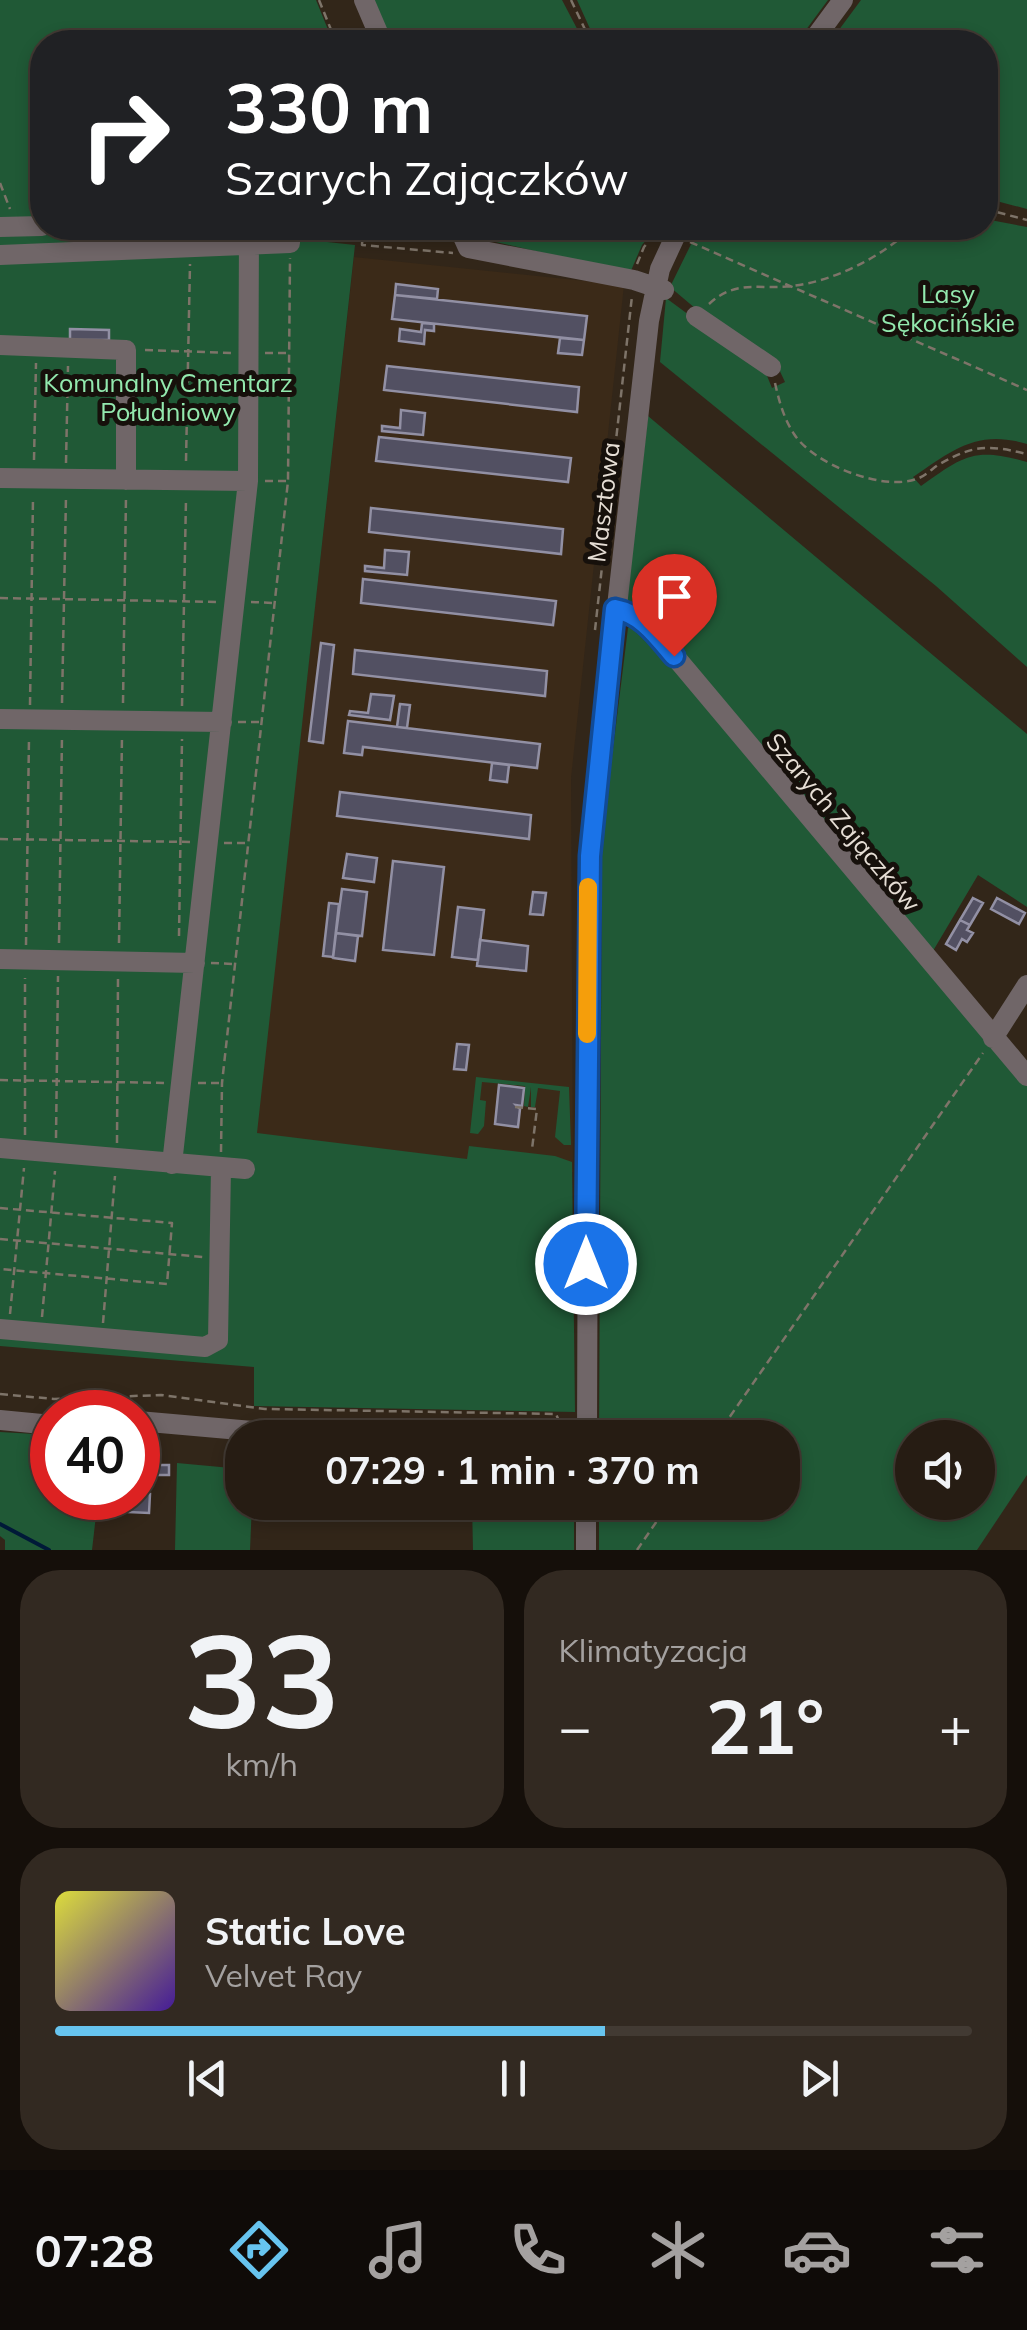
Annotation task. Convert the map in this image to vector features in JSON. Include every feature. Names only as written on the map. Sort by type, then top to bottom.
[{"type":"street","points":[[364,0],[377,30]]},
{"type":"street","points":[[821,30],[844,0]]},
{"type":"street","points":[[0,227],[30,226]]},
{"type":"street","points":[[0,255],[190,248],[230,240]]},
{"type":"street","points":[[172,1164],[182,1083],[187,963],[208,843],[248,482],[250,240]]},
{"type":"street","points":[[464,240],[468,248],[661,288]]},
{"type":"street","name":"Masztowa","points":[[586,1420],[589,874],[596,771],[615,609],[669,240]]},
{"type":"street","points":[[696,316],[771,367]]},
{"type":"street","points":[[0,345],[126,350],[126,480]]},
{"type":"street","points":[[0,478],[248,482]]},
{"type":"street","name":"Szarych Zajączków","points":[[615,609],[630,612],[651,628],[1027,1076]]},
{"type":"street","points":[[0,718],[222,722]]},
{"type":"street","points":[[0,960],[187,963]]},
{"type":"street","points":[[993,1038],[1027,985]]},
{"type":"street","points":[[0,1148],[245,1169]]},
{"type":"street","points":[[4,1330],[205,1347],[218,1340],[221,1168]]},
{"type":"street","points":[[0,1420],[30,1422]]},
{"type":"street","points":[[160,1423],[225,1429]]},
{"type":"street","points":[[586,1520],[586,1550]]},
{"type":"path","points":[[319,0],[331,30]]},
{"type":"path","points":[[571,0],[585,30]]},
{"type":"path","points":[[998,212],[1027,220]]},
{"type":"path","points":[[221,1168],[222,1084],[288,482],[290,240]]},
{"type":"path","points":[[363,240],[362,245],[482,256],[485,251]]},
{"type":"path","points":[[600,635],[593,628],[634,280],[644,247],[655,240]]},
{"type":"path","points":[[693,240],[1027,390]]},
{"type":"path","points":[[696,316],[721,293],[740,285],[792,286],[843,272],[899,240]]},
{"type":"path","points":[[190,248],[180,842],[187,963],[234,964]]},
{"type":"path","points":[[4,1330],[25,1151],[36,346]]},
{"type":"path","points":[[40,1334],[56,1154],[68,348]]},
{"type":"path","points":[[126,350],[289,353]]},
{"type":"path","points":[[771,367],[780,403],[795,436],[826,464],[897,482],[919,479],[940,464],[988,445],[1027,454]]},
{"type":"path","points":[[101,1338],[116,1159],[126,480]]},
{"type":"path","points":[[248,482],[288,482]]},
{"type":"path","points":[[0,598],[275,603]]},
{"type":"path","points":[[222,722],[262,722]]},
{"type":"path","points":[[0,840],[248,842]]},
{"type":"path","points":[[728,1420],[993,1038]]},
{"type":"path","points":[[0,1080],[222,1084]]},
{"type":"path","points":[[516,1107],[536,1110],[532,1149]]},
{"type":"path","points":[[0,1208],[172,1223],[167,1284],[0,1269]]},
{"type":"path","points":[[0,1239],[220,1258]]},
{"type":"path","points":[[0,1394],[54,1398],[161,1395],[264,1409],[556,1414],[558,1420]]},
{"type":"path","points":[[636,1550],[657,1520]]},
{"type":"shaded area","points":[[354,257],[624,285],[571,778],[573,1172],[256,1134]]},
{"type":"green space","name":"Komunalny Cmentarz Południowy","points":[[0,0],[316,0],[328,30],[30,30],[30,240],[308,240],[355,245],[257,1133],[467,1159],[469,1146],[555,1156],[572,1162],[575,1412],[254,1406],[254,1367],[0,1346]]},
{"type":"green space","points":[[372,0],[562,0],[578,30],[385,30]]},
{"type":"green space","points":[[577,0],[828,0],[806,30],[591,30]]},
{"type":"green space","points":[[861,0],[1027,0],[1027,209],[998,201],[998,30],[839,30]]},
{"type":"green space","name":"Lasy Sękocińskie","points":[[998,221],[1027,227],[1027,444],[994,439],[966,445],[913,477],[921,486],[948,467],[982,455],[1027,462],[1027,667],[936,586],[660,362],[666,298],[765,371],[772,388],[785,382],[776,363],[715,325],[670,287],[693,240],[998,240]]},
{"type":"green space","points":[[487,240],[646,240],[630,273]]},
{"type":"green space","points":[[648,416],[1027,734],[1027,907],[978,875],[930,956],[630,606],[627,599]]},
{"type":"green space","points":[[633,625],[648,633],[1027,1085],[1027,1475],[977,1550],[599,1550],[599,1520],[800,1520],[800,1420],[599,1420],[602,838],[628,628]]},
{"type":"green space","points":[[476,1077],[569,1087],[571,1145],[564,1145],[555,1137],[560,1091],[538,1088],[535,1107],[531,1107],[531,1087],[528,1107],[524,1106],[525,1086],[482,1082],[480,1100],[486,1101],[484,1126],[478,1134],[470,1133]]},
{"type":"green space","points":[[0,1432],[30,1434],[30,1520],[95,1520],[92,1550],[5,1550],[5,1540],[0,1536]]},
{"type":"green space","points":[[177,1463],[225,1467],[225,1520],[251,1520],[250,1550],[175,1550]]},
{"type":"green space","points":[[472,1520],[574,1520],[574,1550],[473,1550]]},
{"type":"building","points":[[396,284],[438,289],[437,299],[395,295]]},
{"type":"building","points":[[395,295],[587,316],[584,340],[392,319]]},
{"type":"building","points":[[422,323],[434,324],[434,331],[425,330],[424,344],[399,341],[400,329],[421,332]]},
{"type":"building","points":[[70,329],[109,330],[109,340],[70,340]]},
{"type":"building","points":[[560,338],[584,340],[582,355],[558,353]]},
{"type":"building","points":[[387,366],[579,387],[577,412],[384,390]]},
{"type":"building","points":[[401,410],[425,413],[423,435],[382,431],[382,426],[400,428]]},
{"type":"building","points":[[379,437],[571,458],[568,482],[376,461]]},
{"type":"building","points":[[371,508],[563,529],[561,554],[369,532]]},
{"type":"building","points":[[385,550],[409,552],[407,575],[365,571],[365,566],[384,568]]},
{"type":"building","points":[[363,579],[556,601],[553,625],[361,603]]},
{"type":"building","points":[[321,643],[334,645],[323,743],[309,741]]},
{"type":"building","points":[[355,650],[547,671],[545,696],[353,674]]},
{"type":"building","points":[[371,694],[394,696],[390,720],[349,715],[350,711],[368,713]]},
{"type":"building","points":[[400,704],[410,705],[407,728],[397,727]]},
{"type":"building","points":[[348,721],[540,744],[537,768],[363,747],[362,755],[344,753]]},
{"type":"building","points":[[492,763],[509,765],[507,782],[490,780]]},
{"type":"building","points":[[340,792],[531,815],[529,839],[337,816]]},
{"type":"building","points":[[347,854],[377,858],[374,882],[343,878]]},
{"type":"building","points":[[393,861],[444,867],[434,955],[383,950]]},
{"type":"building","points":[[342,889],[367,892],[362,936],[336,933]]},
{"type":"building","points":[[533,892],[546,893],[543,915],[530,914]]},
{"type":"building","points":[[973,898],[983,903],[970,925],[960,920]]},
{"type":"building","points":[[997,898],[1025,913],[1019,924],[991,909]]},
{"type":"building","points":[[329,903],[339,904],[333,957],[323,956]]},
{"type":"building","points":[[458,907],[484,910],[478,960],[452,957]]},
{"type":"building","points":[[960,920],[970,925],[967,930],[973,933],[967,942],[962,939],[956,950],[946,944]]},
{"type":"building","points":[[336,933],[358,936],[355,961],[333,958]]},
{"type":"building","points":[[480,940],[528,946],[526,971],[477,966]]},
{"type":"building","points":[[457,1044],[469,1045],[466,1070],[454,1069]]},
{"type":"building","points":[[499,1085],[524,1088],[522,1106],[516,1105],[520,1109],[518,1127],[495,1124]]},
{"type":"building","points":[[160,1465],[169,1465],[169,1475],[160,1475]]},
{"type":"waterway","points":[[0,1524],[49,1550]]},
{"type":"slow traffic","points":[[587,1034],[588,887]]},
{"type":"route","points":[[586,1264],[590,856],[615,609],[630,612],[651,628],[674,656]]}]
